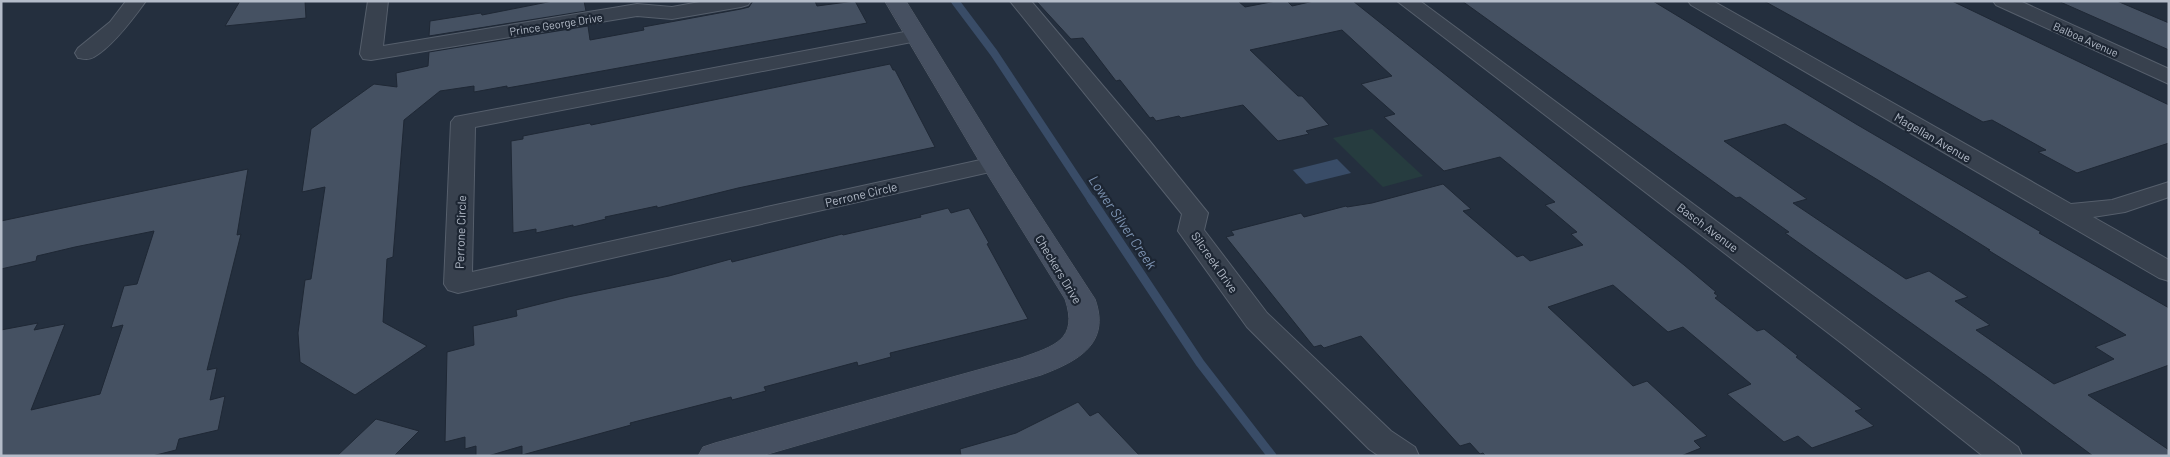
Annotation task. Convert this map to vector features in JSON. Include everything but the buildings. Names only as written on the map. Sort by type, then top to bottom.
[{"type":"street","points":[[86,52],[117,26],[136,1]]},
{"type":"street","name":"Prince George Drive","points":[[378,1],[371,54],[636,6],[672,13],[741,1]]},
{"type":"street","name":"Checkers Drive","points":[[715,456],[1030,367],[1062,355],[1080,339],[1086,320],[1080,299],[994,164],[895,1]]},
{"type":"street","name":"Silcreek Drive","points":[[1020,1],[1140,144],[1195,213],[1191,231],[1257,320],[1380,440],[1403,456]]},
{"type":"street","name":"Basch Avenue","points":[[1407,1],[1814,308],[2006,456]]},
{"type":"street","name":"Magellan Avenue","points":[[1698,1],[2169,272]]},
{"type":"street","name":"Balboa Avenue","points":[[2003,1],[2169,77]]},
{"type":"street","name":"Perrone Circle","points":[[915,36],[463,122],[458,284],[994,164]]},
{"type":"street","points":[[2064,213],[2116,207],[2169,189]]},
{"type":"green space","points":[[1372,129],[1423,176],[1383,187],[1333,138]]},
{"type":"water","points":[[1337,159],[1351,173],[1306,184],[1293,170]]},
{"type":"waterway","name":"Lower Silver Creek","points":[[955,1],[994,53],[1092,201]]},
{"type":"waterway","name":"Lower Silver Creek","points":[[1091,199],[1200,363],[1272,456]]}]
